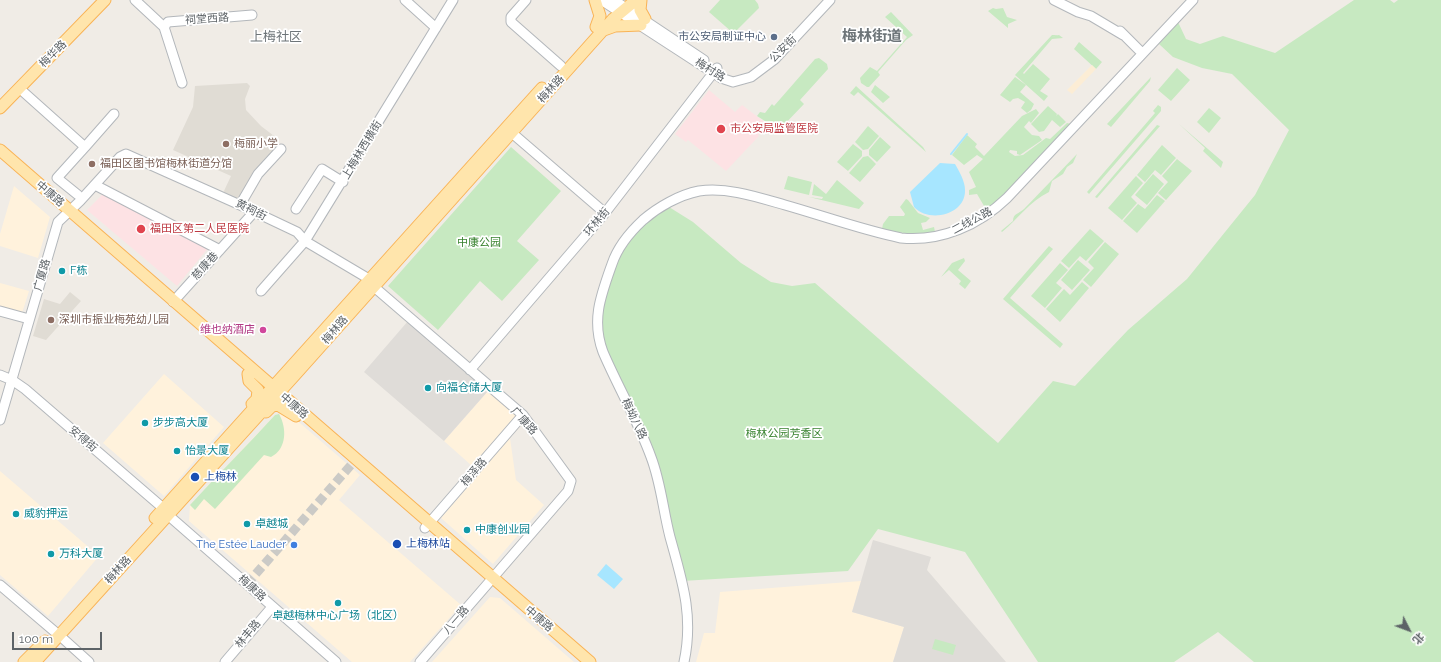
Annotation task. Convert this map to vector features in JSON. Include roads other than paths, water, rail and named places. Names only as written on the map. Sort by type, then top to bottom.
[{"type":"main road","name":"梅华路","points":[[0,99],[95,0]]},
{"type":"main road","name":"梅华路","points":[[0,108],[105,0]]},
{"type":"main road","points":[[596,0],[600,16],[599,29],[643,22],[640,10],[641,0]]},
{"type":"main road","name":"梅林路","points":[[371,283],[512,133],[620,5],[636,0]]},
{"type":"main road","name":"梅林路","points":[[35,662],[56,633],[164,511],[292,372],[561,66],[599,29]]},
{"type":"main road","name":"中康路","points":[[0,150],[67,213],[489,580],[579,662]]},
{"type":"main road","name":"中康路","points":[[0,160],[67,213],[173,302],[250,372]]},
{"type":"main road","points":[[250,372],[270,379],[276,378],[282,372],[292,372],[288,386],[288,393],[298,404],[298,414],[276,405],[262,417],[248,419],[258,396],[258,390],[249,381],[250,372]]},
{"type":"main road","name":"中康路","points":[[489,580],[590,662]]},
{"type":"main road","name":"梅林路","points":[[24,662],[56,633]]},
{"type":"street","points":[[135,0],[164,27],[182,83]]},
{"type":"street","points":[[405,0],[436,28]]},
{"type":"street","name":"上梅林西横街","points":[[261,291],[305,241],[343,182],[452,0]]},
{"type":"street","points":[[526,0],[511,17],[511,22],[561,66]]},
{"type":"street","name":"梅村路","points":[[601,0],[620,5],[715,71],[736,82]]},
{"type":"street","name":"公安街","points":[[736,82],[751,77],[775,58],[824,3],[830,0]]},
{"type":"street","points":[[1050,0],[1069,10],[1084,13],[1123,35],[1142,53]]},
{"type":"street","points":[[1054,0],[1080,13]]},
{"type":"street","name":"二线公路","points":[[670,202],[698,192],[730,191],[746,194],[896,237],[915,239],[939,237],[963,228],[998,207],[1193,0]]},
{"type":"street","name":"祠堂西路","points":[[164,27],[168,22],[252,15]]},
{"type":"street","name":"环林街","points":[[470,370],[605,213],[715,71]]},
{"type":"street","points":[[19,88],[85,147]]},
{"type":"street","points":[[78,195],[57,178],[114,114]]},
{"type":"street","points":[[512,133],[605,213]]},
{"type":"street","points":[[240,205],[258,174],[281,149]]},
{"type":"street","name":"黄祠街","points":[[126,154],[297,232],[305,241],[371,283]]},
{"type":"street","name":"广厦路","points":[[0,420],[55,228],[58,222],[95,185],[120,157],[126,154]]},
{"type":"street","points":[[296,209],[322,169],[343,182]]},
{"type":"street","points":[[95,185],[220,250]]},
{"type":"street","name":"梅坳八路","points":[[670,202],[648,216],[634,229],[619,248],[608,276],[598,309],[597,325],[599,340],[603,352],[651,456],[659,480],[668,530],[686,598],[688,644],[684,662]]},
{"type":"street","name":"慈康巷","points":[[173,302],[254,212]]},
{"type":"street","name":"广康路","points":[[371,283],[523,415],[569,477],[570,486],[568,491],[489,580]]},
{"type":"street","points":[[0,311],[29,319]]},
{"type":"street","name":"安得街","points":[[0,375],[11,382]]},
{"type":"street","name":"安得街","points":[[0,378],[26,389],[164,511]]},
{"type":"street","name":"梅泽路","points":[[427,526],[523,415]]},
{"type":"street","name":"梅康路","points":[[164,511],[272,607],[325,658],[336,662]]},
{"type":"street","name":"八一路","points":[[420,662],[489,580]]},
{"type":"street","points":[[0,585],[89,662]]},
{"type":"street","name":"林丰路","points":[[225,662],[272,607]]},
{"type":"water","points":[[940,163],[955,164],[964,183],[964,198],[960,205],[946,214],[929,215],[914,207],[910,192]]},
{"type":"water","points":[[606,564],[623,579],[614,589],[597,575]]},
{"type":"waterway","points":[[951,154],[967,134]]},
{"type":"tunnel","points":[[247,584],[351,465]]},
{"type":"place","name":"市公安局制证中心","points":[[774,37]]},
{"type":"place","name":"市公安局监管医院","points":[[721,129]]},
{"type":"place","name":"梅丽小学","points":[[226,144]]},
{"type":"place","name":"福田区图书馆梅林街道分馆","points":[[92,164]]},
{"type":"place","name":"福田区第二人民医院","points":[[141,229]]},
{"type":"place","name":"F栋","points":[[62,271]]},
{"type":"place","name":"深圳市振业梅苑幼儿园","points":[[51,320]]},
{"type":"place","name":"维也纳酒店","points":[[263,330]]},
{"type":"place","name":"向福仓储大厦","points":[[428,388]]},
{"type":"place","name":"步步高大厦","points":[[145,423]]},
{"type":"place","name":"怡景大厦","points":[[177,451]]},
{"type":"place","name":"上梅林","points":[[195,477]]},
{"type":"place","name":"威豹押运","points":[[16,514]]},
{"type":"place","name":"卓越城","points":[[247,524]]},
{"type":"place","name":"中康创业园","points":[[467,530]]},
{"type":"place","name":"上梅林站","points":[[397,544]]},
{"type":"place","name":"The Estée Lauder","points":[[294,545]]},
{"type":"place","name":"万科大厦","points":[[51,554]]},
{"type":"place","name":"卓越梅林中心广场（北区）","points":[[338,603]]},
{"type":"district","name":"梅林街道","points":[[872,36]]},
{"type":"district","name":"上梅社区","points":[[276,37]]},
{"type":"park label","name":"中康公园","points":[[479,243]]},
{"type":"park label","name":"梅林公园芳香区","points":[[784,434]]}]
